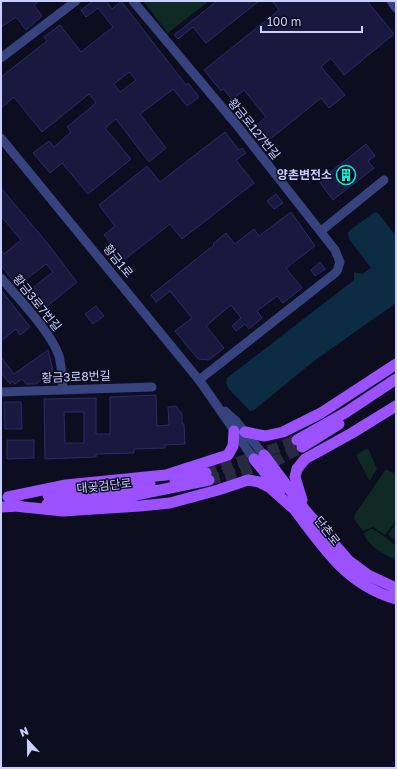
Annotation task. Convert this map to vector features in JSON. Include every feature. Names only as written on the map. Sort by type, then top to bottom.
[{"type":"main road","points":[[8,500],[66,485],[166,475],[228,455],[239,432],[265,436],[283,432],[321,413],[396,364]]},
{"type":"main road","points":[[396,379],[300,444],[396,387]]},
{"type":"main road","points":[[300,510],[295,477],[297,469],[305,459],[352,434],[396,406]]},
{"type":"main road","name":"단촌로","points":[[259,457],[300,510],[349,561],[368,575],[396,588]]},
{"type":"main road","name":"대곶검단로","points":[[1,507],[8,500],[121,498],[207,477]]},
{"type":"main road","points":[[8,500],[63,511],[140,506],[170,503],[248,480],[259,482],[269,487],[300,510]]},
{"type":"main road","name":"단촌로","points":[[300,510],[322,547],[340,567],[370,588],[396,599]]},
{"type":"street","points":[[1,58],[76,1]]},
{"type":"street","name":"황금로127번길","points":[[133,1],[236,124],[339,256],[340,262],[338,271],[199,380]]},
{"type":"street","points":[[391,1],[396,8]]},
{"type":"street","name":"황금1로","points":[[1,138],[199,380],[259,457]]},
{"type":"street","points":[[321,231],[384,180]]},
{"type":"street","name":"황금3로7번길","points":[[1,278],[46,332],[55,346],[61,364],[63,390]]},
{"type":"street","name":"황금3로8번길","points":[[1,392],[152,387]]},
{"type":"green space","points":[[143,1],[209,1],[168,33]]},
{"type":"green space","points":[[366,449],[369,450],[377,469],[370,480],[356,455]]},
{"type":"green space","points":[[386,469],[396,475],[396,521],[385,535],[373,527],[363,531],[354,519],[355,514]]},
{"type":"green space","points":[[396,523],[396,542],[388,534]]},
{"type":"green space","points":[[371,529],[396,545],[396,560],[377,550],[369,542],[364,533]]},
{"type":"water","points":[[375,212],[378,213],[396,236],[396,303],[314,361],[254,410],[250,411],[228,388],[226,383],[227,378],[354,280],[355,272],[362,274],[371,268],[349,239],[348,233]]},
{"type":"building","points":[[1,1],[39,1],[34,5],[42,16],[26,30],[16,17],[1,27]]},
{"type":"building","points":[[93,1],[106,1],[112,9],[121,1],[186,85],[188,83],[199,97],[187,106],[173,89],[140,114],[166,148],[149,162],[116,119],[105,128],[131,159],[88,194],[62,163],[50,173],[33,153],[49,141],[54,147],[71,132],[67,127],[96,103],[89,94],[42,132],[14,97],[1,108],[1,77],[47,41],[44,37],[60,25],[81,52],[113,27],[98,8],[86,17],[81,10]],"holes":[[[129,72],[136,80],[120,92],[114,84]]]},
{"type":"building","points":[[217,1],[259,1],[206,43],[193,27],[178,39],[174,35]]},
{"type":"building","points":[[272,1],[367,1],[394,34],[344,75],[331,58],[321,67],[345,95],[329,108],[321,98],[264,144],[252,129],[266,117],[244,90],[232,100],[224,89],[221,91],[204,70],[279,10]]},
{"type":"building","points":[[225,132],[239,150],[242,148],[246,153],[236,160],[254,183],[182,239],[170,224],[125,259],[104,235],[115,226],[99,205],[147,166],[160,182]]},
{"type":"building","name":"양촌변전소","points":[[366,144],[375,156],[368,161],[374,168],[333,200],[319,181]]},
{"type":"building","points":[[1,188],[48,244],[77,282],[46,307],[35,294],[30,299],[26,293],[53,272],[46,264],[17,286],[1,265],[1,250],[4,254],[21,240],[1,216]]},
{"type":"building","points":[[276,194],[283,203],[274,209],[267,201]]},
{"type":"building","points":[[291,212],[315,246],[286,268],[302,288],[283,303],[277,296],[257,311],[262,318],[249,329],[245,324],[236,331],[232,326],[241,318],[231,305],[206,326],[224,348],[209,360],[198,359],[175,331],[192,318],[170,291],[156,302],[151,295],[214,245],[213,244],[226,233],[235,244],[254,229],[259,236]]},
{"type":"building","points":[[320,262],[325,269],[315,276],[311,270]]},
{"type":"building","points":[[1,290],[30,327],[20,335],[16,329],[1,341]]},
{"type":"building","points":[[96,306],[104,316],[93,324],[85,314]]},
{"type":"building","points":[[48,350],[53,371],[36,384],[26,384],[22,379],[15,384],[12,381],[10,384],[1,373],[1,357],[14,374]]},
{"type":"building","points":[[156,395],[157,426],[169,425],[168,407],[176,406],[182,414],[185,444],[165,445],[165,448],[134,449],[134,453],[96,454],[96,457],[45,459],[44,399],[96,398],[96,434],[110,434],[110,397]],"holes":[[[64,412],[84,412],[84,443],[65,443]]]},
{"type":"building","points":[[4,402],[21,402],[22,429],[5,429]]},
{"type":"building","points":[[7,440],[34,440],[34,458],[7,459]]},
{"type":"tunnel","points":[[206,473],[297,440]]},
{"type":"tunnel","points":[[209,480],[280,459],[302,447]]},
{"type":"place","name":"양촌변전소","points":[[346,175]]}]
